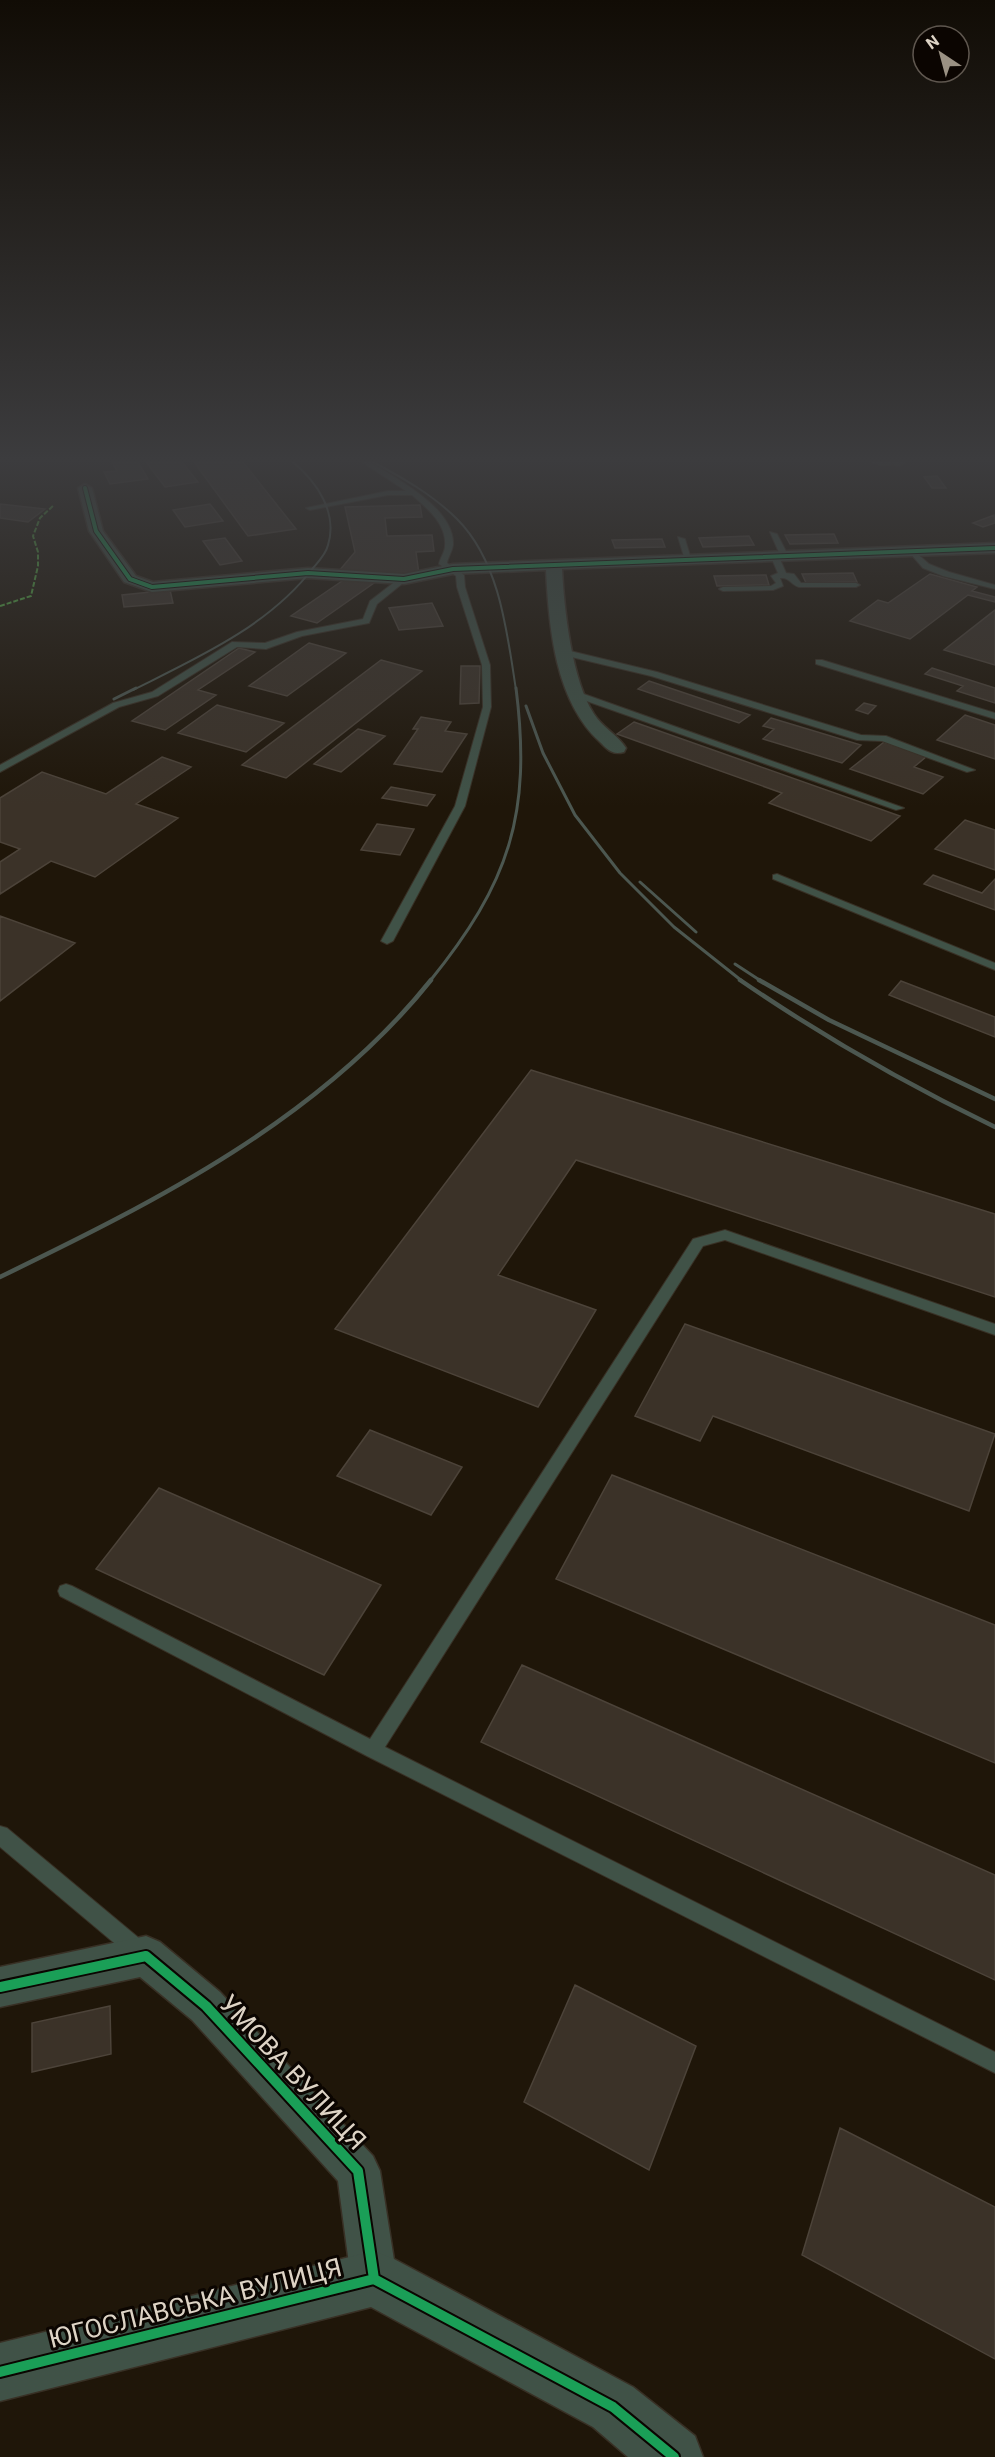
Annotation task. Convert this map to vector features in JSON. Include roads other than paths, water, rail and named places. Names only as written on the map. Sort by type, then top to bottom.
[{"type":"street","points":[[128,577],[152,586],[264,577]]},
{"type":"street","points":[[367,577],[404,579],[415,577]]},
{"type":"street","points":[[554,577],[566,652],[582,710],[592,725],[617,748]]},
{"type":"street","points":[[0,1987],[146,1956]]},
{"type":"street","name":"УМОВА ВУЛИЦЯ","points":[[146,1956],[206,2006],[358,2171],[374,2279]]},
{"type":"street","name":"ЮГОСЛАВСЬКА ВУЛИЦЯ","points":[[0,2372],[374,2279],[613,2407],[674,2457]]},
{"type":"lane","points":[[387,941],[460,806],[487,707],[486,665],[461,587],[460,577]]},
{"type":"lane","points":[[723,589],[773,588],[780,584],[776,577]]},
{"type":"lane","points":[[792,577],[799,585],[856,585]]},
{"type":"lane","points":[[956,577],[995,587]]},
{"type":"lane","points":[[0,770],[116,705],[155,694],[235,645],[266,646],[300,634],[366,621],[373,603],[404,579]]},
{"type":"lane","points":[[566,652],[654,674],[860,738],[883,738],[969,770]]},
{"type":"lane","points":[[819,662],[995,716]]},
{"type":"lane","points":[[578,695],[899,808]]},
{"type":"lane","points":[[777,877],[995,967]]},
{"type":"lane","points":[[373,1750],[698,1242],[725,1235],[995,1330]]},
{"type":"lane","points":[[66,1591],[373,1750],[995,2062]]},
{"type":"lane","points":[[0,1834],[146,1956]]},
{"type":"railway","points":[[133,690],[206,653],[254,624],[295,589],[305,577]]},
{"type":"railway","points":[[492,577],[505,622],[516,690]]},
{"type":"railway","points":[[114,699],[136,688]]},
{"type":"railway","points":[[430,981],[479,912],[496,879],[509,845],[517,811],[520,774],[520,733],[516,688]]},
{"type":"railway","points":[[526,706],[543,753],[575,815],[620,873],[674,927],[742,981]]},
{"type":"railway","points":[[640,882],[696,932]]},
{"type":"railway","points":[[735,964],[761,981]]},
{"type":"railway","points":[[0,1277],[176,1186],[233,1152],[287,1115],[339,1074],[387,1030],[431,980]]},
{"type":"railway","points":[[740,980],[802,1021],[865,1058],[995,1127]]},
{"type":"railway","points":[[759,980],[829,1020],[995,1099]]}]
